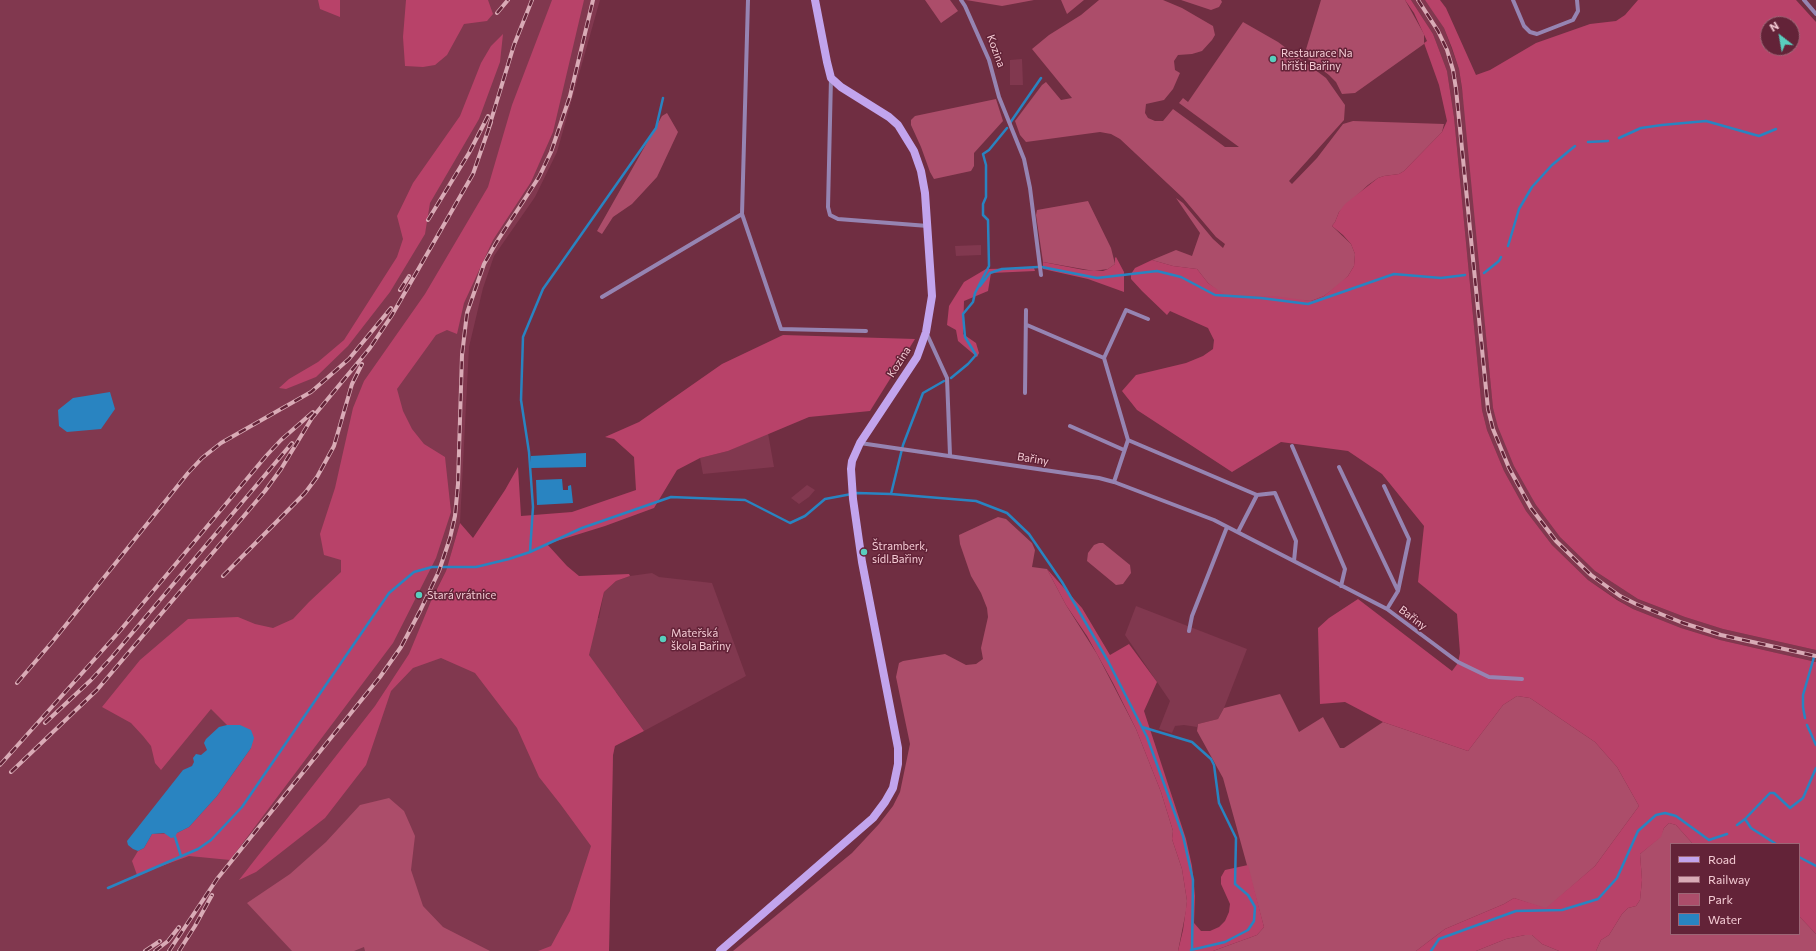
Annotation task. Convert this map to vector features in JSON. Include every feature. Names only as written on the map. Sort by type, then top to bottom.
[{"type":"main road","points":[[815,0],[831,78]]},
{"type":"main road","name":"Kozina","points":[[720,951],[864,827],[885,802],[895,781],[898,748],[862,562],[853,499],[852,461],[860,443],[917,357],[926,332],[932,296],[926,193],[921,171],[914,151],[905,134],[889,117],[841,87],[831,78]]},
{"type":"street","points":[[748,0],[742,214],[781,329],[866,331]]},
{"type":"street","name":"Kozina","points":[[961,0],[989,60],[999,97],[1024,159],[1030,188],[1041,275]]},
{"type":"street","points":[[1513,0],[1527,30],[1537,34],[1573,20],[1578,11],[1577,0]]},
{"type":"street","points":[[1804,0],[1816,14]]},
{"type":"street","points":[[831,78],[828,207],[830,215],[838,219],[929,226]]},
{"type":"street","points":[[602,297],[742,214]]},
{"type":"street","points":[[1025,393],[1026,310]]},
{"type":"street","points":[[1114,482],[1128,440],[1104,358],[1126,310],[1148,319]]},
{"type":"street","points":[[1026,325],[1104,358]]},
{"type":"street","points":[[926,332],[947,378],[950,456]]},
{"type":"street","points":[[1070,426],[1124,450]]},
{"type":"street","points":[[1128,440],[1257,495],[1274,492],[1296,541],[1294,561]]},
{"type":"street","name":"Bařiny","points":[[860,443],[1099,478],[1114,482],[1179,506],[1238,532],[1387,609],[1458,662],[1489,677],[1522,679]]},
{"type":"street","points":[[1292,446],[1345,569],[1342,586]]},
{"type":"street","points":[[1339,467],[1398,591]]},
{"type":"street","points":[[1384,486],[1409,539],[1398,591],[1387,609]]},
{"type":"street","points":[[1238,532],[1257,495]]},
{"type":"street","points":[[1189,631],[1192,616],[1227,527]]},
{"type":"shaded area","points":[[0,0],[600,0],[557,152],[535,197],[494,256],[483,288],[469,347],[460,523],[446,571],[431,600],[599,618],[604,592],[616,581],[630,576],[652,573],[659,577],[712,583],[746,676],[644,731],[616,692],[613,755],[609,951],[0,951]]},
{"type":"shaded area","points":[[318,0],[340,0],[340,17],[320,9]]},
{"type":"shaded area","points":[[406,0],[488,0],[493,14],[487,21],[464,24],[447,55],[435,65],[423,67],[405,66],[403,37]]},
{"type":"shaded area","points":[[552,0],[584,0],[553,132],[531,182],[493,240],[464,303],[457,334],[447,330],[436,335],[397,389],[403,411],[412,429],[424,444],[445,457],[451,512],[436,558],[393,643],[230,860],[189,856],[137,875],[132,861],[138,851],[144,848],[152,834],[177,833],[189,827],[217,796],[251,748],[240,725],[227,725],[211,709],[161,770],[155,763],[151,746],[131,723],[102,707],[140,660],[188,619],[238,617],[255,624],[273,628],[293,619],[341,572],[341,560],[324,555],[320,534],[335,488],[353,408],[364,381],[425,294],[488,187],[512,105]]},
{"type":"shaded area","points":[[1405,0],[1411,0],[1433,34],[1447,71],[1454,117],[1482,410],[1487,430],[1504,471],[1526,511],[1552,545],[1588,580],[1633,609],[1681,628],[1720,640],[1816,662],[1816,934],[1800,917],[1800,843],[1692,843],[1676,825],[1669,823],[1664,828],[1661,837],[1640,854],[1642,880],[1640,900],[1636,906],[1628,908],[1622,914],[1609,935],[1601,940],[1596,951],[1559,951],[1542,944],[1532,935],[1525,935],[1506,939],[1476,951],[1416,951],[1445,929],[1504,904],[1514,898],[1546,908],[1595,866],[1639,806],[1617,767],[1595,742],[1530,698],[1517,696],[1503,705],[1468,751],[1383,722],[1345,702],[1320,704],[1318,628],[1329,618],[1358,599],[1452,671],[1458,663],[1460,653],[1457,614],[1418,582],[1424,526],[1382,474],[1348,451],[1281,442],[1232,472],[1137,410],[1122,391],[1136,375],[1186,363],[1203,356],[1213,349],[1214,340],[1208,328],[1170,311],[1167,315],[1131,279],[1131,274],[1135,268],[1152,260],[1173,266],[1197,269],[1208,283],[1228,297],[1274,296],[1311,301],[1324,296],[1348,276],[1354,266],[1355,254],[1351,244],[1332,226],[1339,212],[1345,204],[1378,178],[1399,174],[1404,171],[1442,132],[1447,121],[1439,85],[1424,43],[1427,41],[1414,13]]},
{"type":"shaded area","points":[[1411,0],[1425,0],[1432,9],[1444,28],[1459,69],[1466,116],[1493,408],[1536,505],[1560,537],[1595,571],[1638,599],[1685,617],[1723,629],[1816,650],[1816,662],[1720,640],[1681,628],[1633,609],[1588,580],[1552,545],[1526,511],[1504,471],[1487,430],[1482,410],[1454,117],[1447,71],[1433,34]]},
{"type":"shaded area","points":[[1425,0],[1440,0],[1446,8],[1476,75],[1490,70],[1536,43],[1590,24],[1616,21],[1625,15],[1638,0],[1796,0],[1816,22],[1816,650],[1723,629],[1685,617],[1638,599],[1595,571],[1560,537],[1536,505],[1514,466],[1498,427],[1493,408],[1462,88],[1459,69],[1444,28]]},
{"type":"shaded area","points":[[503,34],[500,62],[479,119],[430,203],[425,234],[390,292],[348,346],[316,377],[286,389],[279,388],[289,379],[318,362],[344,340],[397,257],[403,239],[397,216],[413,183],[460,116],[481,63],[491,46]]},
{"type":"shaded area","points":[[1022,59],[1023,85],[1010,85],[1010,60]]},
{"type":"shaded area","points":[[981,245],[981,255],[956,256],[955,246]]},
{"type":"shaded area","points":[[1116,257],[1124,272],[1124,292],[1088,279],[1043,269],[1043,262],[1084,270],[1103,271],[1115,264]]},
{"type":"shaded area","points":[[1034,268],[1035,271],[991,273],[988,291],[964,301],[963,334],[976,343],[979,353],[977,357],[958,341],[956,330],[947,325],[949,306],[964,282],[986,269]]},
{"type":"shaded area","points":[[783,335],[915,339],[870,411],[809,417],[728,451],[700,458],[677,470],[654,508],[605,526],[547,544],[567,566],[579,576],[629,574],[630,576],[616,581],[604,592],[589,655],[644,731],[615,746],[613,755],[609,951],[538,951],[551,946],[570,911],[591,846],[539,777],[517,728],[475,673],[441,658],[413,668],[391,691],[366,765],[325,818],[256,872],[239,880],[375,706],[409,654],[431,601],[446,571],[460,523],[473,538],[505,490],[518,467],[521,516],[572,512],[636,490],[634,457],[614,439],[605,437],[639,422],[722,364]]},
{"type":"shaded area","points":[[768,433],[774,467],[703,474],[700,458],[728,451]]},
{"type":"shaded area","points":[[807,485],[815,490],[809,497],[799,504],[791,498]]},
{"type":"shaded area","points":[[1047,569],[1082,608],[1110,655],[1129,644],[1157,682],[1144,711],[1186,839],[1192,866],[1195,896],[1194,923],[1201,931],[1210,931],[1219,927],[1225,921],[1229,912],[1230,904],[1221,884],[1221,877],[1225,870],[1248,865],[1264,927],[1257,935],[1213,951],[1178,951],[1183,930],[1187,901],[1182,869],[1172,839],[1173,831],[1161,792],[1136,729],[1113,683],[1087,636],[1066,605]]},
{"type":"shaded area","points":[[1136,606],[1247,649],[1224,708],[1218,719],[1198,724],[1197,727],[1184,725],[1175,726],[1172,733],[1159,729],[1170,701],[1125,635]]},
{"type":"green space","points":[[925,0],[950,0],[958,11],[941,23]]},
{"type":"green space","points":[[966,0],[1034,0],[1002,6]]},
{"type":"green space","points":[[1061,0],[1084,0],[1067,14]]},
{"type":"green space","points":[[1099,0],[1163,0],[1182,8],[1213,26],[1215,35],[1202,51],[1192,54],[1178,55],[1174,61],[1175,70],[1180,73],[1173,89],[1164,100],[1146,104],[1145,113],[1148,118],[1155,121],[1163,121],[1173,109],[1225,147],[1239,147],[1179,103],[1183,98],[1188,102],[1243,22],[1278,42],[1326,78],[1345,105],[1344,120],[1289,181],[1292,184],[1317,158],[1343,124],[1353,121],[1444,124],[1442,132],[1404,171],[1399,174],[1378,178],[1368,185],[1339,212],[1332,226],[1351,244],[1355,254],[1354,266],[1348,276],[1340,284],[1324,296],[1311,301],[1224,296],[1208,283],[1197,269],[1173,266],[1152,260],[1176,250],[1192,256],[1200,233],[1176,198],[1183,203],[1213,239],[1223,248],[1225,244],[1216,237],[1183,198],[1120,139],[1111,134],[1100,132],[1026,142],[1020,135],[1015,121],[1042,85],[1046,82],[1061,100],[1072,98],[1032,49],[1049,35],[1081,15]]},
{"type":"green space","points":[[1181,0],[1221,0],[1222,2],[1219,7],[1211,10]]},
{"type":"green space","points":[[1321,0],[1405,0],[1424,34],[1424,44],[1355,93],[1342,94],[1336,82],[1329,75],[1304,56]]},
{"type":"green space","points":[[996,99],[1003,121],[974,153],[974,166],[971,171],[934,179],[911,125],[911,120],[915,116]]},
{"type":"green space","points":[[667,113],[678,132],[657,177],[632,204],[613,217],[602,234],[597,231],[662,116]]},
{"type":"green space","points":[[1088,201],[1111,248],[1115,264],[1108,269],[1094,271],[1043,262],[1036,215],[1037,210]]},
{"type":"green space","points":[[998,517],[1006,519],[1032,543],[1035,550],[1032,567],[1047,569],[1066,605],[1097,654],[1136,729],[1161,792],[1173,831],[1172,839],[1182,869],[1187,901],[1178,951],[733,951],[852,853],[879,824],[893,806],[900,792],[910,744],[896,677],[899,663],[945,654],[966,665],[976,664],[983,659],[981,648],[988,617],[987,608],[981,593],[971,576],[960,544],[959,535]]},
{"type":"green space","points":[[1103,543],[1130,565],[1131,573],[1123,584],[1116,585],[1087,561],[1088,553],[1094,545]]},
{"type":"green space","points":[[1280,694],[1299,732],[1323,717],[1340,748],[1344,748],[1383,722],[1468,751],[1503,705],[1517,696],[1530,698],[1595,742],[1617,767],[1639,806],[1595,866],[1546,909],[1514,898],[1504,904],[1445,929],[1416,951],[1213,951],[1257,935],[1264,927],[1223,778],[1197,731],[1198,724],[1218,719],[1224,708]]},
{"type":"green space","points":[[389,798],[404,811],[415,836],[411,870],[423,906],[443,927],[490,951],[365,951],[364,947],[354,951],[292,951],[247,903],[290,874],[326,842],[360,805]]},
{"type":"green space","points":[[1669,823],[1676,825],[1692,843],[1670,843],[1670,935],[1800,935],[1800,917],[1816,934],[1816,951],[1596,951],[1601,940],[1609,935],[1622,914],[1628,908],[1636,906],[1640,900],[1642,880],[1640,854],[1660,837],[1664,828]]},
{"type":"green space","points":[[1532,935],[1542,944],[1559,951],[1476,951],[1506,939]]},
{"type":"water","points":[[110,392],[115,409],[101,429],[67,432],[59,426],[58,410],[73,398]]},
{"type":"water","points":[[586,453],[586,467],[531,468],[531,456]]},
{"type":"water","points":[[562,479],[563,490],[568,490],[568,486],[571,485],[573,503],[537,505],[536,480]]},
{"type":"water","points":[[227,725],[240,725],[251,730],[254,738],[251,748],[217,796],[189,827],[177,833],[175,837],[171,838],[164,833],[152,834],[144,848],[138,851],[133,849],[128,845],[127,841],[183,770],[192,766],[194,762],[193,758],[196,754],[201,755],[207,750],[204,743],[206,739],[219,727]]},
{"type":"waterway","points":[[1010,123],[1041,78]]},
{"type":"waterway","points":[[530,552],[533,507],[529,452],[521,400],[523,337],[543,289],[656,128],[663,98]]},
{"type":"waterway","points":[[1619,138],[1641,128],[1706,121],[1759,136],[1776,129]]},
{"type":"waterway","points":[[975,293],[989,266],[988,220],[983,215],[983,204],[986,197],[986,165],[983,154],[989,150],[1007,128]]},
{"type":"waterway","points":[[1588,142],[1608,141]]},
{"type":"waterway","points":[[1508,246],[1519,209],[1532,187],[1552,165],[1575,146]]},
{"type":"waterway","points":[[1484,273],[1499,261],[1501,257]]},
{"type":"waterway","points":[[980,286],[990,273],[1002,269],[1038,267]]},
{"type":"waterway","points":[[1042,267],[1097,278],[1157,271],[1181,277],[1215,295],[1261,298],[1308,304],[1394,274],[1441,278],[1465,275]]},
{"type":"waterway","points":[[951,378],[968,364],[976,355],[965,337],[963,314],[973,302],[975,293]]},
{"type":"waterway","points":[[891,494],[903,445],[923,393],[944,381]]},
{"type":"waterway","points":[[108,888],[198,849],[211,840],[242,807],[389,593],[414,572],[432,567],[476,567],[509,559],[530,552],[582,528],[671,497],[745,500],[790,523],[805,516],[825,499],[857,493],[891,494],[976,501],[1007,513],[1029,534],[1062,582],[1108,661],[1147,737],[1183,836],[1193,880],[1192,951]]},
{"type":"waterway","points":[[1805,718],[1803,695],[1814,657]]},
{"type":"waterway","points":[[1807,725],[1816,745]]},
{"type":"waterway","points":[[1142,727],[1192,742],[1211,759],[1214,765],[1219,803],[1236,838],[1235,884],[1248,895],[1255,907],[1254,921],[1248,930],[1225,942],[1191,950]]},
{"type":"waterway","points":[[1745,819],[1770,793],[1774,793],[1790,808],[1803,798],[1816,768]]},
{"type":"waterway","points":[[1431,951],[1439,939],[1516,911],[1562,910],[1598,899],[1617,878],[1638,831],[1656,815],[1665,813],[1676,816],[1709,840],[1727,834]]},
{"type":"waterway","points":[[1737,825],[1745,819],[1751,828],[1774,843]]},
{"type":"waterway","points":[[175,837],[181,856]]},
{"type":"waterway","points":[[1800,858],[1816,866]]},
{"type":"railway","points":[[497,13],[508,0]]},
{"type":"railway","points":[[489,127],[514,45],[532,0]]},
{"type":"railway","points":[[169,951],[217,879],[380,677],[401,647],[439,571],[450,538],[455,516],[458,484],[462,355],[467,313],[484,264],[539,177],[551,152],[570,96],[593,0]]},
{"type":"railway","points":[[1418,0],[1438,31],[1447,50],[1453,70],[1488,409],[1493,429],[1509,468],[1531,508],[1556,541],[1591,575],[1620,596],[1683,623],[1721,635],[1816,656]]},
{"type":"railway","points":[[428,220],[469,153],[488,116]]},
{"type":"railway","points":[[11,772],[97,690],[265,491],[281,469],[312,418],[370,348],[392,315],[473,174],[491,122]]},
{"type":"railway","points":[[400,290],[409,276]]},
{"type":"railway","points":[[17,683],[53,641],[188,473],[202,458],[221,443],[311,392],[349,359],[391,308]]},
{"type":"railway","points":[[223,576],[305,493],[317,477],[334,446],[352,384],[362,364]]},
{"type":"railway","points":[[0,765],[118,633],[266,456],[281,440],[313,412]]},
{"type":"railway","points":[[45,723],[91,680],[112,657],[292,443]]},
{"type":"railway","points":[[179,951],[212,895]]},
{"type":"railway","points":[[155,951],[168,941],[179,927]]},
{"type":"railway","points":[[145,951],[160,941]]},
{"type":"place","name":"Restaurace Na hřišti Bařiny","points":[[1273,59]]},
{"type":"place","name":"Štramberk, sídl.Bařiny","points":[[864,552]]},
{"type":"place","name":"Stará vrátnice","points":[[419,595]]},
{"type":"place","name":"Mateřská škola Bařiny","points":[[663,639]]}]
